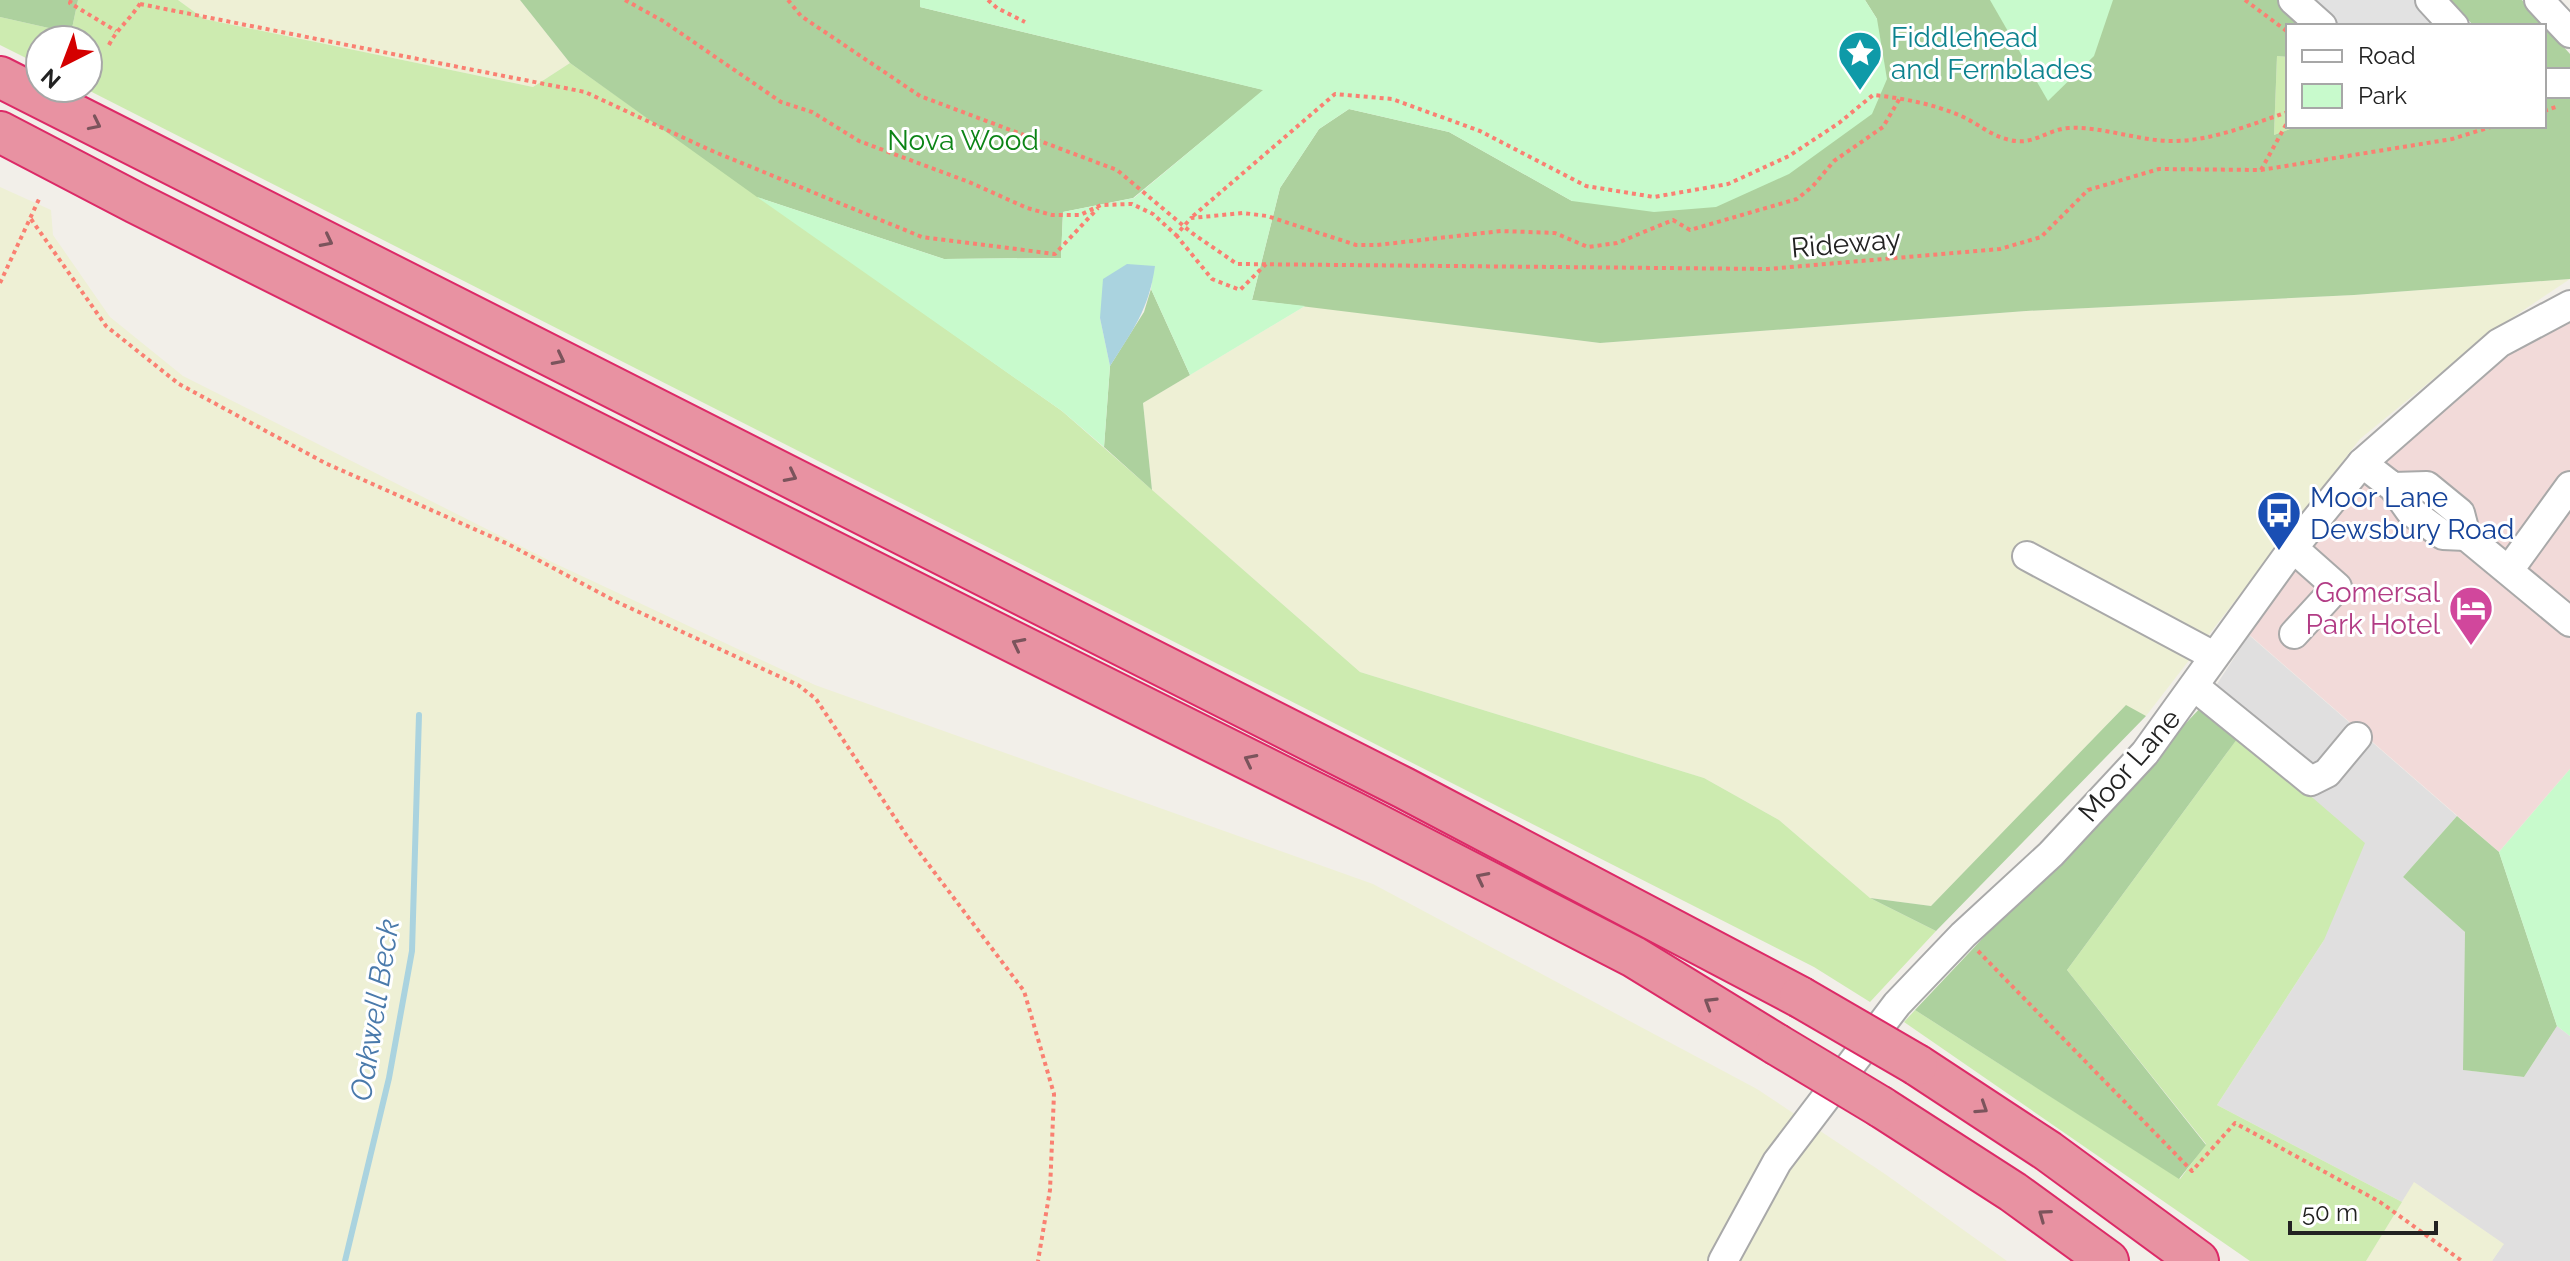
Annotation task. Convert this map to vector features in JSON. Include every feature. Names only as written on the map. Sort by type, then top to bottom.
[{"type":"highway","points":[[0,77],[1390,781],[1800,997],[1917,1065],[2048,1151],[2198,1261]]},
{"type":"highway","points":[[0,132],[1634,957],[1881,1107],[2013,1192],[2108,1261]]},
{"type":"street","points":[[2293,0],[2320,24]]},
{"type":"street","points":[[2430,0],[2452,24]]},
{"type":"street","points":[[2539,0],[2570,33]]},
{"type":"street","points":[[2546,83],[2570,83]]},
{"type":"street","name":"Moor Lane","points":[[1723,1261],[1777,1162],[1897,1004],[1963,935],[2051,854],[2145,753],[2293,548],[2362,463],[2499,343],[2570,305]]},
{"type":"street","points":[[2362,463],[2393,487],[2427,486],[2460,513],[2466,536],[2570,622]]},
{"type":"street","points":[[2509,570],[2570,486]]},
{"type":"street","points":[[2293,548],[2337,587],[2294,634]]},
{"type":"street","points":[[2027,556],[2214,656]]},
{"type":"street","points":[[2195,687],[2311,781],[2327,773],[2357,737]]},
{"type":"path","points":[[71,0],[70,3],[116,31]]},
{"type":"path","points":[[625,0],[663,21],[781,102],[812,112],[859,141],[969,182],[1027,208],[1052,215],[1080,215],[1101,205],[1132,204],[1153,214],[1176,235],[1212,279],[1240,290],[1266,264]]},
{"type":"path","name":"Rideway","points":[[788,0],[801,16],[920,96],[1117,170],[1184,226],[1237,264],[1768,269],[2000,249],[2041,237],[2088,190],[2159,169],[2261,170],[2452,139],[2488,128]]},
{"type":"path","points":[[988,0],[1025,22]]},
{"type":"path","points":[[2245,0],[2286,31]]},
{"type":"path","points":[[109,45],[116,31],[141,2],[585,92],[710,150],[922,237],[1055,254],[1101,205]]},
{"type":"path","points":[[1176,235],[1191,218],[1335,94],[1392,99],[1480,131],[1586,186],[1654,197],[1728,184],[1789,156],[1839,123],[1873,95],[1900,98],[1962,117],[1990,135],[2023,142],[2032,142],[2049,131],[2069,128],[2175,141],[2206,137],[2286,113]]},
{"type":"path","points":[[1191,218],[1243,213],[1267,216],[1356,245],[1501,231],[1555,233],[1588,247],[1617,243],[1673,220],[1690,230],[1797,199],[1834,161],[1883,127],[1900,98]]},
{"type":"path","points":[[2261,170],[2286,125]]},
{"type":"path","points":[[0,283],[40,197]]},
{"type":"path","points":[[31,219],[106,326],[179,384],[325,463],[508,544],[617,602],[798,685],[816,699],[907,836],[1024,991],[1054,1094],[1050,1190],[1038,1261]]},
{"type":"path","points":[[1963,935],[2192,1171],[2235,1123],[2380,1202],[2462,1261]]},
{"type":"shaded area","points":[[2280,0],[2448,0],[2472,24],[2308,24]]},
{"type":"shaded area","points":[[2570,305],[2570,769],[2499,852],[2237,624],[2362,463]]},
{"type":"shaded area","points":[[2249,635],[2457,816],[2403,877],[2465,932],[2464,1070],[2524,1077],[2557,1026],[2570,1036],[2570,1261],[2492,1261],[2503,1244],[2415,1183],[2402,1202],[2217,1105],[2324,940],[2204,704]]},
{"type":"green space","points":[[0,0],[78,0],[73,24],[31,24],[0,17]]},
{"type":"green space","points":[[78,0],[178,0],[204,19],[533,87],[570,63],[1062,411],[1360,672],[1704,778],[1779,820],[1870,898],[1936,931],[1870,1002],[1814,967],[104,98],[104,24],[73,24]]},
{"type":"green space","points":[[178,0],[520,0],[570,63],[533,87],[203,19]]},
{"type":"green space","name":"Nova Wood","points":[[520,0],[920,0],[920,7],[1264,90],[1133,198],[1063,212],[1061,258],[944,259],[757,197],[570,63]]},
{"type":"green space","points":[[920,0],[1865,0],[1877,19],[1887,79],[1872,114],[1789,174],[1716,207],[1654,212],[1572,201],[1449,132],[1349,109],[1319,129],[1280,188],[1252,300],[1305,306],[1190,375],[1151,289],[1154,266],[1100,318],[1110,366],[1104,447],[1062,411],[757,197],[944,259],[1061,258],[1063,212],[1134,198],[1263,90],[920,7]]},
{"type":"green space","points":[[1865,0],[2280,0],[2308,24],[2286,24],[2286,57],[2277,56],[2274,135],[2293,128],[2546,128],[2546,27],[2570,54],[2570,279],[2354,295],[2026,311],[1600,343],[1252,300],[1280,188],[1319,129],[1349,109],[1449,132],[1572,201],[1877,19]]},
{"type":"green space","points":[[1990,0],[2113,0],[2094,56],[2048,101]]},
{"type":"green space","points":[[2448,0],[2522,0],[2543,24],[2472,24]]},
{"type":"green space","points":[[0,17],[31,24],[24,24],[24,57],[0,45]]},
{"type":"green space","points":[[2277,56],[2286,57],[2286,128],[2293,128],[2274,135]]},
{"type":"green space","points":[[0,187],[51,210],[53,235],[110,317],[183,376],[554,563],[815,685],[1373,884],[1757,1089],[1885,1174],[2007,1261],[0,1261]]},
{"type":"green space","points":[[2570,279],[2488,334],[2360,439],[2146,716],[2125,706],[1931,906],[1870,898],[1779,820],[1704,778],[1360,672],[1152,490],[1143,403],[1305,306],[1600,343],[2026,311],[2354,295]]},
{"type":"green space","points":[[1151,289],[1190,375],[1143,403],[1152,490],[1104,447],[1110,366],[1144,312]]},
{"type":"green space","points":[[2204,704],[2240,735],[2067,970],[2206,1145],[2179,1179],[1915,1010]]},
{"type":"green space","points":[[2126,705],[2146,716],[1936,931],[1870,898],[1931,906]]},
{"type":"green space","points":[[2240,735],[2365,843],[2324,940],[2217,1105],[2402,1202],[2366,1261],[2250,1261],[1904,1022],[1915,1010],[2180,1179],[2206,1144],[2067,970]]},
{"type":"green space","points":[[2570,769],[2570,1036],[2557,1026],[2499,852]]},
{"type":"green space","points":[[2457,816],[2499,852],[2557,1026],[2524,1077],[2463,1070],[2465,932],[2403,877]]},
{"type":"green space","points":[[2414,1182],[2504,1244],[2492,1261],[2366,1261]]},
{"type":"water","points":[[1127,264],[1155,266],[1144,307],[1110,366],[1100,318],[1103,279]]},
{"type":"waterway","name":"Oakwell Beck","points":[[345,1261],[389,1078],[412,951],[419,715]]},
{"type":"place","name":"Fiddlehead and Fernblades","points":[[1860,92]]},
{"type":"place","name":"Moor Lane Dewsbury Road","points":[[2279,552]]},
{"type":"place","name":"Gomersal Park Hotel","points":[[2471,647]]}]
